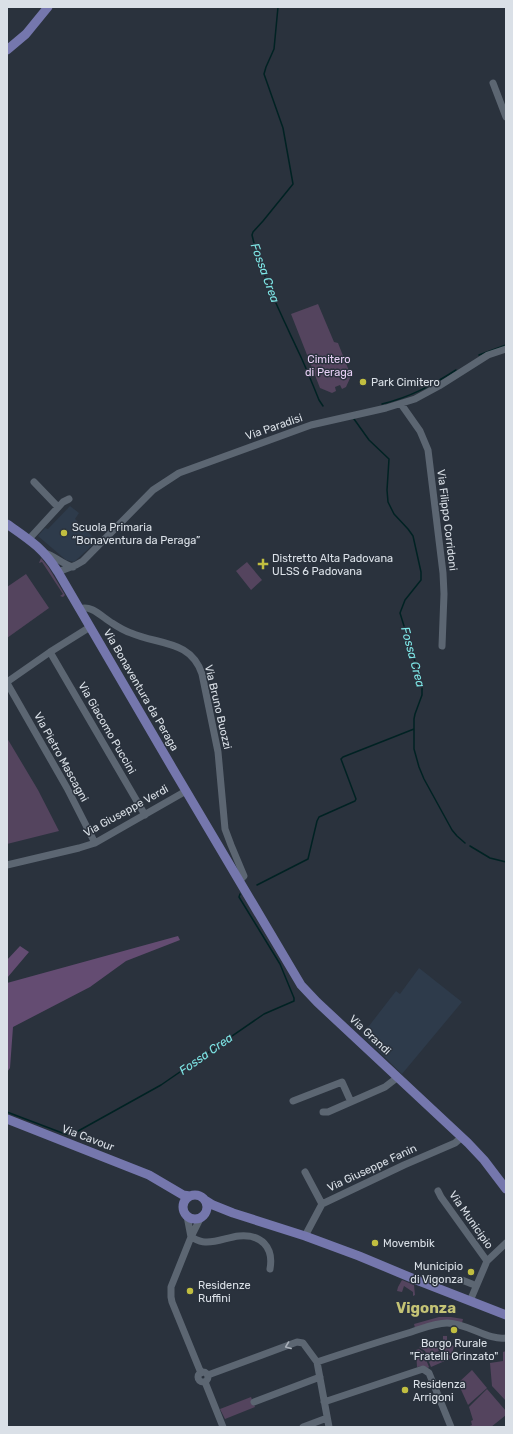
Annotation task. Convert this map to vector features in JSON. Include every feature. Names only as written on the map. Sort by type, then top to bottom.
[{"type":"main road","points":[[7,50],[26,34],[48,7]]},
{"type":"main road","name":"Via Bonaventura da Peraga","points":[[7,524],[29,539],[45,553],[58,572],[239,881]]},
{"type":"main road","name":"Via Grandi","points":[[239,881],[287,964],[305,990],[462,1137],[484,1160],[506,1189]]},
{"type":"main road","name":"Via Cavour","points":[[7,1119],[149,1175],[183,1195],[190,1196]]},
{"type":"main road","name":"Via Cavour","points":[[160,1181],[183,1206]]},
{"type":"main road","points":[[233,1213],[214,1210],[194,1219],[187,1216],[183,1206],[185,1200],[190,1196],[200,1196],[213,1205],[233,1213],[305,1236],[506,1315]]},
{"type":"main road","points":[[203,1215],[207,1207],[205,1200]]},
{"type":"street","points":[[493,83],[506,117]]},
{"type":"street","name":"Via Paradisi","points":[[58,572],[80,564],[153,490],[179,473],[311,425],[401,404],[428,393],[488,355],[506,349]]},
{"type":"street","name":"Via Filippo Corridoni","points":[[401,404],[420,431],[428,450],[443,573],[444,594],[442,646]]},
{"type":"street","points":[[34,482],[58,507]]},
{"type":"street","points":[[29,539],[63,502],[69,499]]},
{"type":"street","points":[[45,553],[53,555],[73,567]]},
{"type":"street","name":"Via Bruno Buozzi","points":[[80,609],[91,609],[131,634],[181,648],[191,655],[198,664],[202,674],[218,752],[225,829],[244,876],[239,881]]},
{"type":"street","points":[[7,683],[50,652],[90,627]]},
{"type":"street","name":"Via Giacomo Puccini","points":[[50,652],[145,815]]},
{"type":"street","name":"Via Pietro Mascagni","points":[[7,683],[67,788],[95,843]]},
{"type":"street","name":"Via Giuseppe Verdi","points":[[7,865],[95,843],[186,791]]},
{"type":"street","points":[[323,1112],[328,1112],[385,1087],[398,1077]]},
{"type":"street","points":[[293,1101],[342,1082],[351,1102]]},
{"type":"street","name":"Via Giuseppe Fanin","points":[[305,1236],[322,1204],[404,1165],[455,1143],[462,1137]]},
{"type":"street","points":[[305,1172],[322,1204]]},
{"type":"street","name":"Via Municipio","points":[[438,1190],[441,1197],[487,1261]]},
{"type":"street","points":[[203,1215],[190,1237],[171,1287],[171,1297],[205,1377],[223,1427]]},
{"type":"street","points":[[187,1216],[190,1237]]},
{"type":"street","points":[[190,1237],[206,1242],[238,1236],[246,1236],[259,1240],[265,1244],[271,1252],[272,1259],[270,1269]]},
{"type":"street","name":"Via Municipio","points":[[470,1301],[487,1261],[506,1243]]},
{"type":"street","points":[[464,1290],[467,1282]]},
{"type":"street","points":[[317,1362],[387,1338],[436,1324],[449,1322],[466,1326],[496,1338],[506,1338]]},
{"type":"street","points":[[205,1377],[297,1342],[303,1343],[317,1362],[329,1427]]},
{"type":"street","points":[[324,1402],[420,1369],[425,1369],[429,1373],[451,1427]]},
{"type":"street","points":[[254,1402],[320,1377]]},
{"type":"street","points":[[303,1427],[327,1418]]},
{"type":"shaded area","name":"Scuola Primaria “Bonaventura da Peraga”","points":[[70,506],[79,513],[75,519],[97,541],[74,562],[66,560],[38,536],[45,528],[48,529]]},
{"type":"shaded area","points":[[178,936],[180,940],[126,961],[90,987],[13,1027],[10,1068],[7,1072],[7,983]]},
{"type":"shaded area","points":[[20,946],[29,952],[7,978],[7,960]]},
{"type":"shaded area","points":[[419,968],[462,1002],[402,1074],[362,1035],[396,991],[400,994]]},
{"type":"green space","name":"Cimitero di Peraga","points":[[318,304],[334,342],[338,343],[351,376],[346,387],[342,389],[340,385],[335,387],[336,391],[332,393],[320,388],[291,314]]},
{"type":"green space","points":[[41,558],[49,568],[65,595],[63,597],[60,596],[63,594],[42,562],[39,563]]},
{"type":"green space","points":[[247,562],[262,580],[251,590],[236,571]]},
{"type":"green space","points":[[26,574],[49,608],[7,638],[7,587]]},
{"type":"green space","points":[[7,738],[38,790],[59,831],[7,844]]},
{"type":"green space","points":[[402,1280],[414,1285],[415,1295],[413,1296],[413,1292],[404,1286],[402,1292],[397,1291]]},
{"type":"green space","points":[[439,1317],[463,1319],[462,1323],[415,1328],[414,1324]]},
{"type":"green space","points":[[443,1336],[447,1336],[447,1343],[454,1346],[452,1354],[440,1350],[437,1342],[443,1340]]},
{"type":"green space","points":[[435,1342],[439,1351],[427,1355],[425,1351],[419,1347]]},
{"type":"green space","points":[[419,1349],[423,1352],[429,1367],[428,1368],[423,1366],[417,1367],[416,1350]]},
{"type":"green space","points":[[506,1351],[506,1401],[492,1386],[490,1363],[503,1361],[503,1352]]},
{"type":"green space","points":[[440,1352],[454,1357],[431,1367],[427,1357]]},
{"type":"green space","points":[[472,1370],[487,1388],[468,1405],[458,1383]]},
{"type":"green space","points":[[487,1389],[506,1411],[506,1415],[491,1427],[467,1427],[472,1425],[471,1421],[473,1420],[469,1407]]},
{"type":"green space","points":[[251,1397],[255,1407],[225,1419],[220,1409]]},
{"type":"waterway","name":"Fossa Crea","points":[[278,7],[274,49],[264,74],[283,128],[293,184],[252,235],[261,266],[273,296],[323,406]]},
{"type":"waterway","points":[[479,355],[506,345]]},
{"type":"waterway","points":[[382,404],[402,398],[420,390],[456,370]]},
{"type":"waterway","name":"Fossa Crea","points":[[354,419],[369,440],[389,459],[387,490],[388,502],[394,514],[413,536],[421,572],[421,580],[405,600],[400,613],[422,684],[422,695],[414,719],[414,749],[424,779],[452,830],[465,843]]},
{"type":"waterway","name":"Fossa Crea","points":[[257,885],[308,859],[319,817],[355,801],[356,799],[341,759],[343,757],[414,729]]},
{"type":"waterway","points":[[470,846],[490,858],[506,862]]},
{"type":"waterway","name":"Fossa Crea","points":[[7,1112],[71,1135],[161,1085],[264,1014],[294,1001],[280,964],[239,897],[240,894]]},
{"type":"place","name":"Park Cimitero","points":[[363,382]]},
{"type":"place","name":"Scuola Primaria “Bonaventura da Peraga”","points":[[64,533]]},
{"type":"place","name":"Distretto Alta Padovana ULSS 6 Padovana","points":[[263,564]]},
{"type":"place","name":"Movembik","points":[[375,1243]]},
{"type":"place","name":"Municipio di Vigonza","points":[[471,1272]]},
{"type":"place","name":"Residenze Ruffini","points":[[190,1291]]},
{"type":"place","name":"Borgo Rurale \"Fratelli Grinzato\"","points":[[454,1330]]},
{"type":"place","name":"Residenza Arrigoni","points":[[405,1390]]},
{"type":"district","name":"Vigonza","points":[[426,1308]]}]
